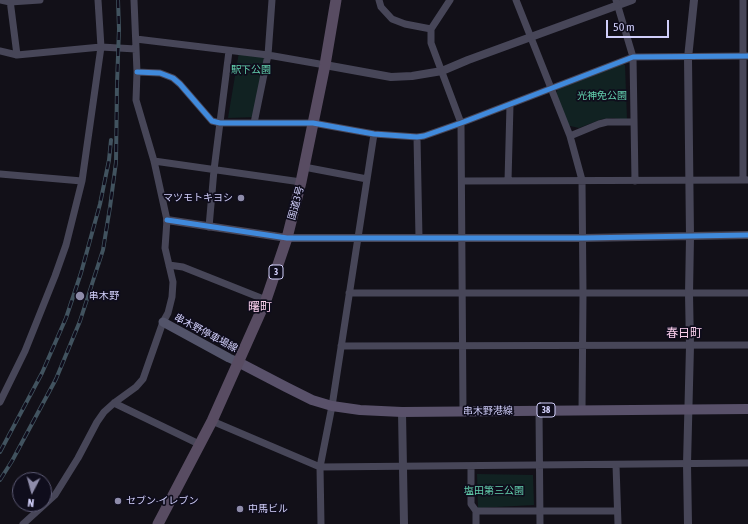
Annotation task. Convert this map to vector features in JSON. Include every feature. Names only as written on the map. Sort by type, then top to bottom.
[{"type":"highway","name":"国道3号","points":[[158,524],[212,421],[266,300],[287,238],[301,182],[325,65],[336,0]]},
{"type":"main road","name":"串木野停車場線","points":[[163,322],[238,362]]},
{"type":"main road","name":"串木野港線","points":[[238,362],[286,388],[312,400],[332,406],[360,410],[402,412],[748,409]]},
{"type":"street","points":[[0,0],[40,0]]},
{"type":"street","points":[[0,402],[25,351],[55,276],[66,245],[82,182],[101,47],[98,0]]},
{"type":"street","points":[[23,524],[55,496],[104,412],[136,387],[143,379],[163,322],[168,313],[173,282],[165,248],[167,220],[154,162],[136,100],[137,72],[134,0]]},
{"type":"street","points":[[254,123],[268,55],[272,0]]},
{"type":"street","points":[[379,0],[381,7],[392,19],[405,24],[431,30]]},
{"type":"street","points":[[449,0],[431,30],[431,43],[461,123],[463,411]]},
{"type":"street","points":[[516,0],[570,136],[582,180],[582,410]]},
{"type":"street","points":[[136,39],[268,55],[391,77],[412,76],[442,72],[617,2],[632,0]]},
{"type":"street","points":[[688,524],[687,464],[690,346],[690,236],[688,58],[694,0]]},
{"type":"street","points":[[462,181],[746,180],[746,56],[743,0]]},
{"type":"street","points":[[10,1],[17,54]]},
{"type":"street","points":[[617,2],[634,57],[633,122],[635,181]]},
{"type":"street","points":[[0,51],[17,54],[101,47],[136,49]]},
{"type":"street","points":[[209,227],[214,170],[229,51]]},
{"type":"street","points":[[137,72],[160,74],[173,78],[212,121],[220,123],[313,123],[374,134],[417,137],[424,136],[510,105],[634,57],[688,58],[746,56]]},
{"type":"street","points":[[508,181],[510,105]]},
{"type":"street","points":[[570,136],[599,124],[608,122],[633,122]]},
{"type":"street","points":[[321,524],[320,468],[332,406],[374,134]]},
{"type":"street","points":[[417,137],[419,238]]},
{"type":"street","points":[[154,162],[301,182]]},
{"type":"street","points":[[304,166],[367,179]]},
{"type":"street","points":[[0,174],[82,182]]},
{"type":"street","points":[[167,220],[287,238],[583,238],[748,235]]},
{"type":"street","points":[[169,264],[183,266],[266,300]]},
{"type":"street","points":[[349,294],[748,293]]},
{"type":"street","points":[[341,346],[748,345]]},
{"type":"street","points":[[114,403],[199,444]]},
{"type":"street","points":[[540,410],[540,524]]},
{"type":"street","points":[[402,412],[404,524]]},
{"type":"street","points":[[212,421],[320,468],[748,463]]},
{"type":"street","points":[[616,464],[618,524]]},
{"type":"street","points":[[471,466],[471,504],[476,511],[476,524]]},
{"type":"street","points":[[476,511],[617,511]]},
{"type":"green space","name":"駅下公園","points":[[239,52],[262,53],[266,67],[256,117],[228,118]]},
{"type":"green space","name":"光神免公園","points":[[622,64],[625,65],[627,120],[613,118],[602,119],[579,128],[566,125],[556,93],[558,89]]},
{"type":"green space","name":"塩田第三公園","points":[[477,474],[533,475],[534,505],[478,508]]},
{"type":"railway","points":[[0,480],[12,461],[56,379],[80,321],[103,250],[116,162],[119,29],[118,0]]},
{"type":"railway","points":[[0,452],[42,373],[66,318],[81,273],[100,204],[109,160],[111,140]]},
{"type":"cycle path","points":[[137,72],[160,73],[173,78],[212,121],[220,123],[313,123],[374,134],[417,137],[461,123],[633,57],[748,56]]},
{"type":"cycle path","points":[[167,220],[287,238],[583,238],[748,235]]},
{"type":"place","name":"マツモトキヨシ","points":[[241,198]]},
{"type":"place","name":"串木野","points":[[80,296]]},
{"type":"place","name":"セブン-イレブン","points":[[118,501]]},
{"type":"place","name":"中馬ビル","points":[[240,509]]},
{"type":"district","name":"曙町","points":[[260,307]]},
{"type":"district","name":"春日町","points":[[684,333]]}]
